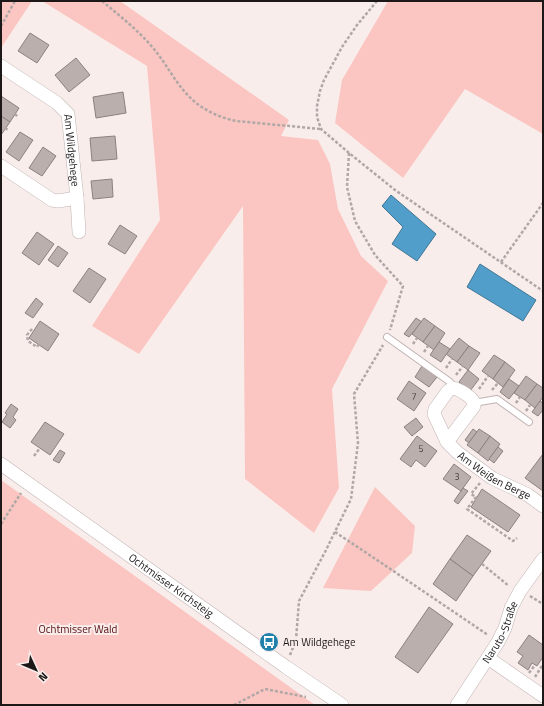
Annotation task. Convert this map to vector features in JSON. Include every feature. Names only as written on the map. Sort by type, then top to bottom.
[{"type":"street","name":"Am Wildgehege","points":[[1,66],[57,103],[68,114],[79,232]]},
{"type":"street","name":"Am Wildgehege","points":[[1,166],[52,200],[58,201],[77,198]]},
{"type":"street","points":[[453,388],[458,389],[472,399],[474,403]]},
{"type":"street","name":"Am Weißen Berge","points":[[453,388],[448,391],[435,409],[434,414],[447,442],[458,453],[486,474],[528,495],[543,506]]},
{"type":"street","name":"Am Weißen Berge","points":[[447,442],[474,406],[474,403]]},
{"type":"street","name":"Ochtmisser Kirchsteig","points":[[1,464],[284,666],[342,705]]},
{"type":"street","name":"Naruto-Straße","points":[[457,705],[498,642],[505,628],[511,608],[520,591],[543,559]]},
{"type":"street","points":[[488,658],[543,696]]},
{"type":"lane","points":[[387,337],[450,382],[453,388]]},
{"type":"lane","points":[[474,403],[497,399],[529,422]]},
{"type":"path","points":[[1,26],[15,1]]},
{"type":"path","points":[[102,1],[140,34],[184,90],[195,102],[208,111],[223,118],[236,121],[322,129]]},
{"type":"path","points":[[377,1],[357,25],[342,47],[324,80],[317,106],[317,118],[322,129],[349,154],[395,190],[543,291]]},
{"type":"path","points":[[15,114],[18,117]]},
{"type":"path","points":[[284,666],[291,655],[296,640],[298,601],[351,499],[358,443],[354,394],[387,337],[403,286],[375,255],[355,221],[347,187],[349,154]]},
{"type":"path","points":[[501,262],[543,203]]},
{"type":"path","points":[[32,329],[28,335],[28,341],[37,347],[39,344]]},
{"type":"path","points":[[34,456],[40,448]]},
{"type":"path","points":[[486,474],[472,494],[476,497],[467,509],[513,540],[517,538]]},
{"type":"path","points":[[1,524],[28,483]]},
{"type":"path","points":[[472,513],[475,510]]},
{"type":"path","points":[[481,519],[484,516]]},
{"type":"path","points":[[499,531],[501,527]]},
{"type":"path","points":[[335,532],[498,642]]},
{"type":"path","points":[[234,705],[265,689],[310,697]]},
{"type":"green space","points":[[1,1],[32,1],[1,48]]},
{"type":"green space","points":[[42,1],[120,1],[289,120],[281,136],[318,140],[330,164],[338,209],[361,256],[388,281],[332,389],[339,488],[314,533],[245,479],[243,206],[139,354],[92,326],[160,220],[147,66]]},
{"type":"green space","points":[[388,1],[543,1],[543,134],[465,89],[403,178],[335,123],[342,80]]},
{"type":"green space","name":"Ochtmisser Wald","points":[[1,480],[315,705],[1,705]]},
{"type":"green space","points":[[375,487],[415,526],[412,553],[371,591],[323,588]]},
{"type":"water","points":[[391,195],[436,234],[417,261],[392,244],[403,227],[382,206]]},
{"type":"water","points":[[480,264],[536,300],[523,321],[467,287]]},
{"type":"building","points":[[30,33],[49,45],[37,63],[18,51]]},
{"type":"building","points":[[76,58],[90,75],[69,92],[55,75]]},
{"type":"building","points":[[123,92],[126,113],[96,118],[93,97]]},
{"type":"building","points":[[1,96],[19,108],[10,122],[1,116]]},
{"type":"building","points":[[1,116],[10,122],[1,135]]},
{"type":"building","points":[[20,132],[33,140],[19,161],[6,152]]},
{"type":"building","points":[[115,136],[117,159],[92,161],[90,138]]},
{"type":"building","points":[[43,147],[56,156],[42,176],[29,168]]},
{"type":"building","points":[[112,179],[113,197],[93,199],[91,181]]},
{"type":"building","points":[[120,225],[137,236],[125,254],[108,244]]},
{"type":"building","points":[[37,232],[54,244],[39,265],[22,253]]},
{"type":"building","points":[[58,246],[68,253],[58,267],[48,260]]},
{"type":"building","points":[[89,268],[106,279],[90,303],[73,291]]},
{"type":"building","points":[[36,298],[43,304],[33,318],[25,313]]},
{"type":"building","points":[[416,318],[422,322],[409,337],[404,334]]},
{"type":"building","points":[[424,318],[435,326],[423,342],[412,334]]},
{"type":"building","points":[[40,321],[59,334],[48,351],[29,338]]},
{"type":"building","points":[[435,326],[445,333],[434,350],[423,342]]},
{"type":"building","points":[[459,338],[469,346],[457,362],[446,354]]},
{"type":"building","points":[[439,342],[450,349],[441,362],[430,355]]},
{"type":"building","points":[[469,346],[480,353],[468,370],[457,362]]},
{"type":"building","points":[[494,355],[505,362],[493,379],[482,371]]},
{"type":"building","points":[[505,362],[515,370],[503,387],[493,379]]},
{"type":"building","points":[[422,366],[437,377],[429,387],[415,377]]},
{"type":"building","points":[[468,370],[479,379],[470,391],[459,382]]},
{"type":"building","points":[[526,376],[537,384],[525,400],[514,393]]},
{"type":"building","points":[[509,379],[519,386],[509,399],[500,392]]},
{"type":"building","points":[[409,381],[426,393],[414,411],[397,399]]},
{"type":"building","points":[[537,384],[543,388],[543,397],[535,408],[525,400]]},
{"type":"building","points":[[540,401],[543,403],[543,410],[538,416],[532,412]]},
{"type":"building","points":[[11,404],[18,409],[13,417],[16,420],[10,428],[2,422],[7,414],[5,413]]},
{"type":"building","points":[[416,418],[423,427],[412,436],[404,427]]},
{"type":"building","points":[[45,422],[64,434],[50,455],[31,442]]},
{"type":"building","points":[[473,429],[477,432],[469,443],[465,440]]},
{"type":"building","points":[[479,429],[490,436],[478,453],[467,445]]},
{"type":"building","points":[[417,436],[437,451],[425,467],[416,460],[411,467],[400,459]]},
{"type":"building","points":[[490,436],[500,444],[488,461],[478,453]]},
{"type":"building","points":[[498,447],[503,451],[494,463],[489,459]]},
{"type":"building","points":[[60,450],[65,453],[59,463],[53,460]]},
{"type":"building","points":[[543,454],[543,491],[525,478]]},
{"type":"building","points":[[454,464],[471,477],[461,491],[443,479]]},
{"type":"building","points":[[463,488],[468,491],[458,504],[454,501]]},
{"type":"building","points":[[482,489],[520,515],[508,532],[471,507]]},
{"type":"building","points":[[467,535],[491,551],[473,576],[450,559]]},
{"type":"building","points":[[450,559],[473,576],[456,601],[433,584]]},
{"type":"building","points":[[429,607],[453,624],[418,673],[395,657]]},
{"type":"building","points":[[529,635],[543,645],[543,657],[537,666],[532,663],[528,670],[518,663],[523,656],[517,652]]},
{"type":"place","name":"Am Wildgehege","points":[[269,642]]}]
